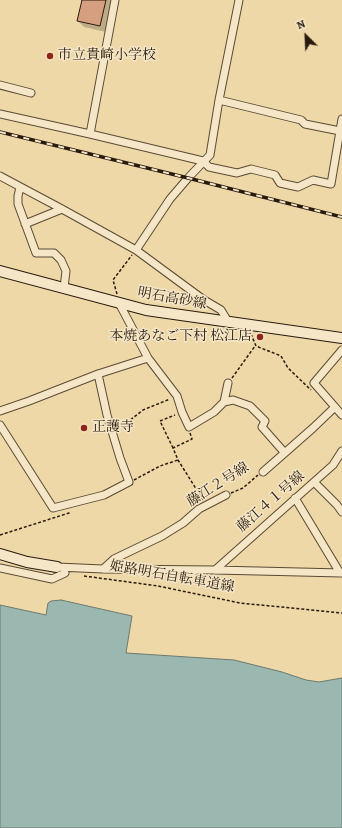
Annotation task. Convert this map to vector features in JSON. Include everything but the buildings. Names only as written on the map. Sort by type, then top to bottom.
[{"type":"main road","name":"明石高砂線","points":[[0,270],[146,310],[342,338]]},
{"type":"main road","points":[[0,554],[27,562],[57,567]]},
{"type":"street","points":[[90,134],[115,0]]},
{"type":"street","points":[[136,250],[170,199],[210,155],[219,100],[239,0]]},
{"type":"street","points":[[0,85],[31,93]]},
{"type":"street","points":[[219,100],[301,120],[305,124],[340,131]]},
{"type":"street","points":[[0,114],[203,161],[209,167],[237,173],[251,169],[275,175],[280,183],[298,187],[313,180],[331,184],[339,154],[342,119]]},
{"type":"street","points":[[0,176],[136,250],[204,300],[221,310],[229,323]]},
{"type":"street","points":[[20,187],[18,204],[36,253],[54,253],[61,260],[66,271],[64,288]]},
{"type":"street","points":[[25,224],[62,209]]},
{"type":"street","points":[[119,303],[148,358],[177,396],[189,427],[214,412],[224,402],[228,383]]},
{"type":"street","points":[[342,350],[314,383],[342,415]]},
{"type":"street","points":[[0,411],[98,374],[148,358]]},
{"type":"street","points":[[0,425],[53,508],[104,495],[129,482],[107,415],[98,374]]},
{"type":"street","points":[[224,402],[234,400],[250,406],[265,421],[262,427],[284,452]]},
{"type":"street","name":"藤江２号線","points":[[263,472],[335,407]]},
{"type":"street","name":"藤江４１号線","points":[[215,570],[333,465],[342,451]]},
{"type":"street","points":[[314,482],[342,512]]},
{"type":"street","name":"藤江２号線","points":[[103,568],[114,559],[162,536],[183,523],[200,509],[226,495]]},
{"type":"street","points":[[295,498],[341,573]]},
{"type":"street","points":[[57,567],[341,573]]},
{"type":"street","points":[[0,568],[52,579],[65,573]]},
{"type":"path","points":[[119,303],[113,280],[136,250]]},
{"type":"path","points":[[252,337],[256,346],[281,356],[288,368],[312,392]]},
{"type":"path","points":[[228,383],[256,346]]},
{"type":"path","points":[[112,428],[129,421],[143,410],[177,396]]},
{"type":"path","points":[[182,412],[160,421],[174,448],[178,460],[207,505]]},
{"type":"path","points":[[174,448],[192,439],[189,427]]},
{"type":"path","points":[[129,482],[160,466],[178,460]]},
{"type":"path","name":"藤江２号線","points":[[226,495],[243,488],[263,472]]},
{"type":"path","points":[[0,535],[69,513],[67,504]]},
{"type":"path","name":"姫路明石自転車道線","points":[[80,575],[158,586],[240,603],[342,613]]},
{"type":"water","points":[[61,600],[132,616],[126,653],[234,660],[282,672],[306,680],[319,682],[342,678],[342,828],[0,828],[0,605],[46,615],[48,603],[51,601]]},
{"type":"railway","points":[[0,132],[342,217]]},
{"type":"place","name":"市立貴崎小学校","points":[[50,56]]},
{"type":"place","name":"本焼あなご下村 松江店","points":[[260,337]]},
{"type":"place","name":"正護寺","points":[[84,428]]}]
